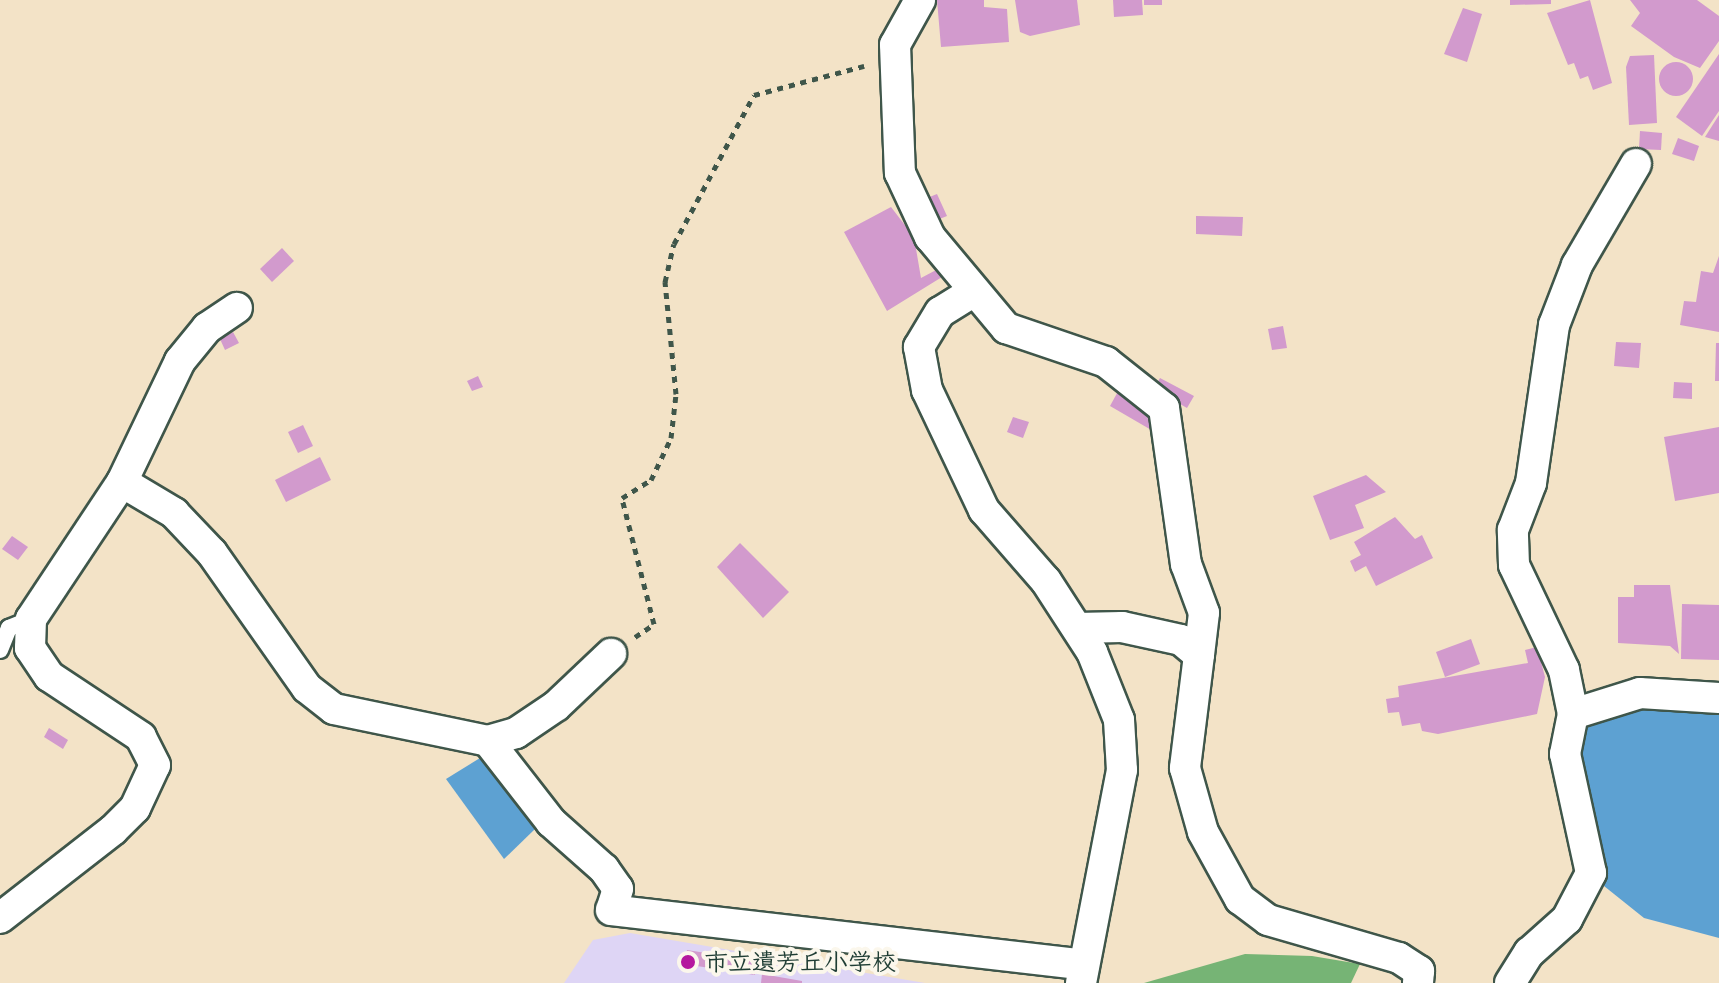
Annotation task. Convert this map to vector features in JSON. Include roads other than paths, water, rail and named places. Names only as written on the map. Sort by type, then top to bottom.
[{"type":"street","points":[[920,0],[895,45],[900,173],[930,237],[971,293],[1006,328],[1106,362],[1164,408],[1186,564],[1204,613],[1185,768],[1203,832],[1240,899],[1268,920],[1399,958],[1419,971],[1418,983]]},
{"type":"street","points":[[1510,983],[1529,953],[1567,919],[1591,873],[1565,754],[1573,714],[1564,670],[1514,565],[1513,530],[1531,483],[1554,325],[1577,265],[1636,164]]},
{"type":"street","points":[[488,741],[551,822],[604,869],[618,889],[611,910],[1082,974],[1122,770],[1119,720],[1077,628],[984,510],[927,390],[919,347],[940,312],[971,293]]},
{"type":"street","points":[[0,918],[124,819],[155,765],[141,737],[49,676],[30,648],[31,619],[122,482],[180,361],[207,328],[237,308]]},
{"type":"street","points":[[122,482],[174,513],[212,553],[307,688],[334,709],[488,741],[516,733],[556,706],[611,654]]},
{"type":"street","points":[[1077,628],[1122,627],[1181,640],[1199,655]]},
{"type":"street","points":[[1573,714],[1640,693],[1719,698]]},
{"type":"lane","points":[[0,650],[9,628],[31,619]]},
{"type":"water","points":[[1660,703],[1719,707],[1719,938],[1644,918],[1599,882],[1604,859],[1577,749],[1588,724]]},
{"type":"water","points":[[480,758],[535,829],[504,859],[446,779]]},
{"type":"place","name":"市立遺芳丘小学校","points":[[688,962]]}]
